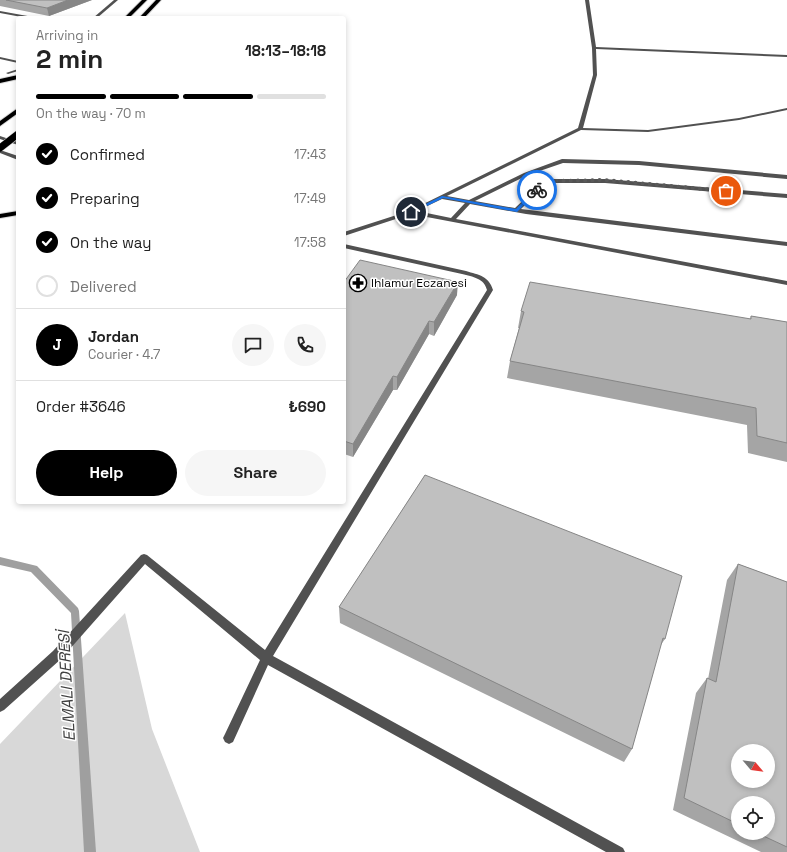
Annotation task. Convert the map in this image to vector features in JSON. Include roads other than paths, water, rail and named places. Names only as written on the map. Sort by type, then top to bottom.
[{"type":"highway","points":[[128,16],[145,0]]},
{"type":"highway","points":[[143,16],[159,0]]},
{"type":"highway","points":[[0,81],[16,77]]},
{"type":"highway","points":[[0,124],[16,112]]},
{"type":"highway","points":[[0,149],[16,136]]},
{"type":"highway","points":[[0,216],[16,213]]},
{"type":"street","points":[[97,16],[116,0]]},
{"type":"street","points":[[580,129],[595,75],[594,48],[587,0]]},
{"type":"street","points":[[0,12],[22,16]]},
{"type":"street","points":[[594,48],[787,56]]},
{"type":"street","points":[[0,58],[16,62]]},
{"type":"street","points":[[8,73],[16,71]]},
{"type":"street","points":[[346,233],[411,212],[580,129],[648,131],[739,119],[787,109]]},
{"type":"street","points":[[0,137],[16,143]]},
{"type":"street","points":[[0,149],[16,157]]},
{"type":"street","points":[[452,220],[470,202],[526,174],[562,161],[639,163],[787,177]]},
{"type":"street","points":[[517,210],[536,190],[554,181],[605,180],[787,196]]},
{"type":"street","points":[[442,197],[517,210],[787,244]]},
{"type":"street","points":[[411,212],[787,283]]},
{"type":"street","points":[[229,738],[266,658],[490,290],[488,283],[480,277],[464,272],[346,246]]},
{"type":"street","points":[[0,706],[57,655],[144,558],[266,658],[619,852]]},
{"type":"waterway","name":"ELMALI DERESİ","points":[[0,561],[34,569],[75,611],[90,852]]},
{"type":"place","name":"Ihlamur Eczanesi","points":[[358,283]]}]
